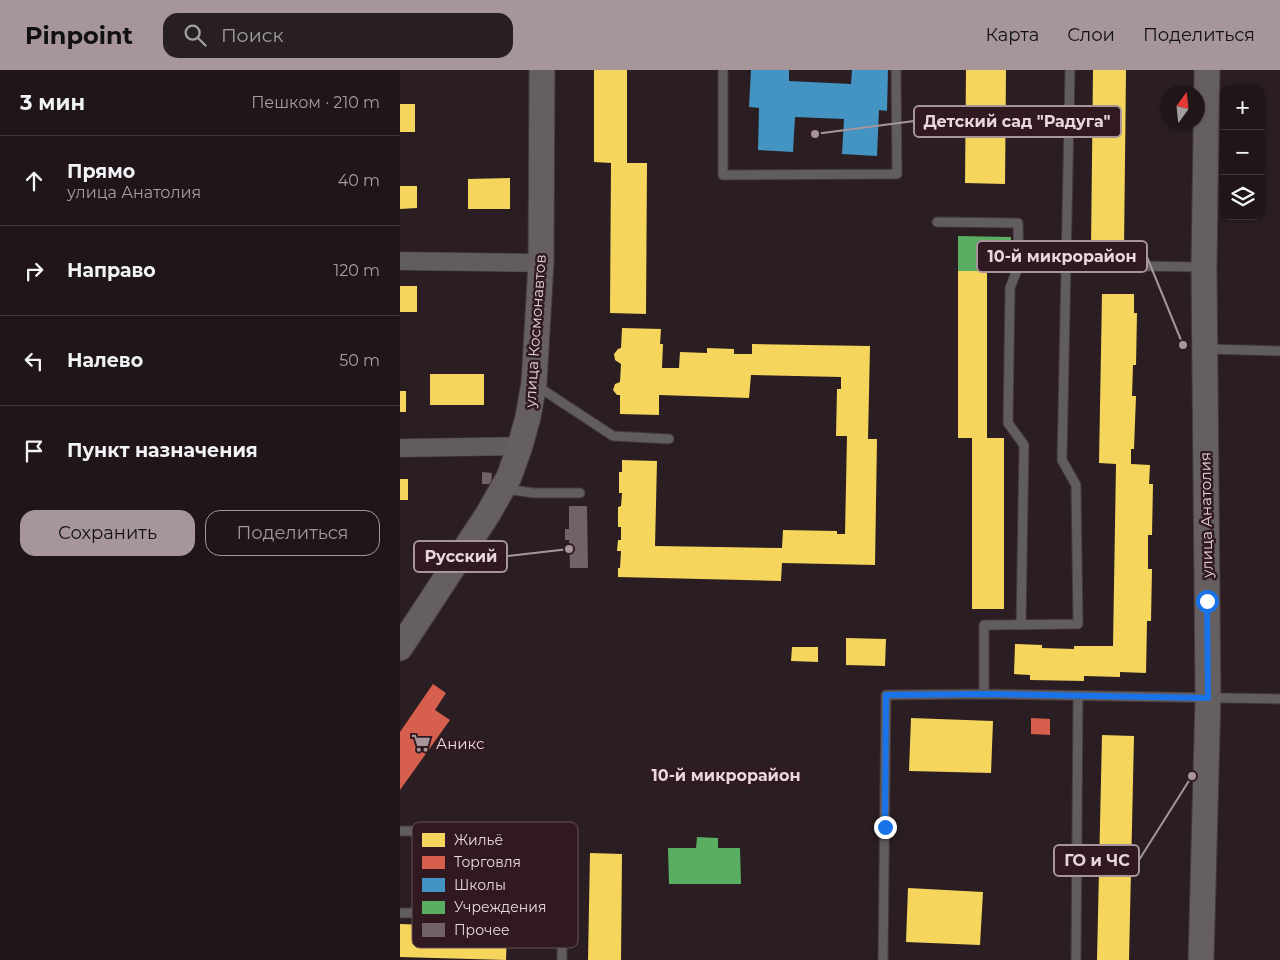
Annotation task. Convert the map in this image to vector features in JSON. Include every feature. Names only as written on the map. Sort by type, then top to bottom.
[{"type":"street","name":"улица Космонавтов","points":[[400,648],[488,514],[509,476],[528,417],[534,384],[542,264],[542,70]]},
{"type":"street","name":"улица Анатолия","points":[[1201,960],[1208,698],[1204,267],[1207,70]]},
{"type":"street","points":[[400,262],[542,264]]},
{"type":"street","points":[[400,448],[520,446]]},
{"type":"lane","points":[[723,70],[723,175],[752,175],[897,174],[896,70]]},
{"type":"lane","points":[[984,694],[984,626],[1078,624],[1076,485],[1062,460],[1070,70]]},
{"type":"lane","points":[[938,222],[1018,223],[1019,265],[1010,288],[1008,423],[1024,445],[1021,625]]},
{"type":"lane","points":[[1019,265],[1204,267]]},
{"type":"lane","points":[[1205,349],[1280,351]]},
{"type":"lane","points":[[534,384],[614,436],[669,440]]},
{"type":"lane","points":[[502,488],[534,493],[580,493]]},
{"type":"lane","points":[[884,960],[886,695],[984,694],[1280,699]]},
{"type":"lane","points":[[1076,960],[1078,696]]},
{"type":"building: Жильё","points":[[594,70],[627,70],[627,163],[647,163],[646,314],[610,313],[611,163],[594,162]]},
{"type":"building: Жильё","points":[[966,70],[1006,70],[1005,184],[965,183]]},
{"type":"building: Жильё","points":[[1093,70],[1126,70],[1124,248],[1091,248]]},
{"type":"building: Жильё","points":[[400,104],[415,104],[415,132],[400,132]]},
{"type":"building: Жильё","points":[[510,178],[510,209],[468,209],[468,179]]},
{"type":"building: Жильё","points":[[400,186],[417,186],[417,208],[400,209]]},
{"type":"building: Жильё","points":[[958,271],[987,271],[987,438],[1004,438],[1004,609],[972,609],[972,438],[958,438]]},
{"type":"building: Жильё","points":[[400,286],[417,286],[417,312],[400,312]]},
{"type":"building: Жильё","points":[[1102,294],[1134,294],[1134,313],[1137,313],[1136,365],[1133,365],[1132,396],[1136,396],[1134,449],[1131,449],[1131,464],[1150,465],[1149,484],[1153,484],[1152,535],[1148,535],[1148,569],[1152,569],[1151,621],[1147,621],[1146,673],[1120,672],[1120,677],[1084,676],[1084,681],[1030,680],[1030,675],[1014,674],[1015,644],[1042,645],[1042,648],[1074,649],[1074,646],[1113,646],[1116,464],[1099,463]]},
{"type":"building: Жильё","points":[[622,328],[661,329],[660,344],[663,344],[662,368],[679,368],[680,352],[707,353],[707,348],[734,349],[734,354],[752,354],[752,344],[870,346],[868,439],[877,439],[875,565],[782,563],[781,581],[618,577],[621,551],[617,551],[618,540],[621,540],[621,527],[618,527],[618,507],[621,506],[622,493],[619,493],[619,472],[622,472],[622,460],[657,461],[655,546],[782,548],[783,530],[837,531],[837,534],[845,534],[847,436],[836,436],[837,389],[841,389],[841,377],[751,375],[749,398],[659,395],[659,415],[620,414],[620,395],[617,395],[613,390],[615,384],[620,382],[621,364],[615,360],[614,354],[621,348]]},
{"type":"building: Жильё","points":[[430,374],[484,374],[484,405],[430,405]]},
{"type":"building: Жильё","points":[[400,391],[406,391],[406,412],[400,412]]},
{"type":"building: Жильё","points":[[400,479],[408,479],[408,500],[400,500]]},
{"type":"building: Жильё","points":[[846,638],[886,639],[885,666],[846,665]]},
{"type":"building: Жильё","points":[[792,647],[818,647],[818,662],[791,661]]},
{"type":"building: Жильё","points":[[911,718],[993,721],[991,773],[909,771]]},
{"type":"building: Жильё","points":[[1102,735],[1134,736],[1129,960],[1097,960]]},
{"type":"building: Жильё","points":[[590,853],[622,854],[621,960],[588,960]]},
{"type":"building: Жильё","points":[[908,888],[983,892],[980,945],[906,942]]},
{"type":"building: Жильё","points":[[400,924],[412,924],[412,948],[506,948],[506,960],[400,957]]},
{"type":"building: Торговля","points":[[433,684],[446,693],[435,710],[450,720],[400,790],[400,732]]},
{"type":"building: Торговля","points":[[1031,718],[1050,719],[1050,735],[1031,734]]},
{"type":"building: Школы","points":[[751,70],[789,70],[789,81],[851,84],[852,70],[888,70],[887,111],[879,110],[877,156],[842,154],[844,119],[795,117],[793,152],[758,150],[759,108],[749,107]]},
{"type":"building: Учреждения","points":[[958,236],[1011,237],[1011,271],[958,271]]},
{"type":"building: Учреждения","points":[[697,837],[718,838],[718,848],[740,848],[741,884],[669,884],[668,848],[696,848]]},
{"type":"building: Прочее","points":[[482,472],[492,473],[491,484],[482,484]]},
{"type":"building: Прочее","points":[[569,506],[587,506],[588,568],[570,568],[569,540],[565,540],[565,529],[569,529]]},
{"type":"place","name":"Детский сад \"Радуга\"","points":[[815,134]]},
{"type":"place","name":"10-й микрорайон","points":[[1183,345]]},
{"type":"place","name":"Русский","points":[[569,549]]},
{"type":"place","name":"Аникс","points":[[421,743]]},
{"type":"place","name":"ГО и ЧС","points":[[1192,776]]},
{"type":"district","name":"10-й микрорайон","points":[[726,775]]},
{"type":"route","points":[[885,827],[886,695],[984,694],[1208,698],[1207,601]]}]
